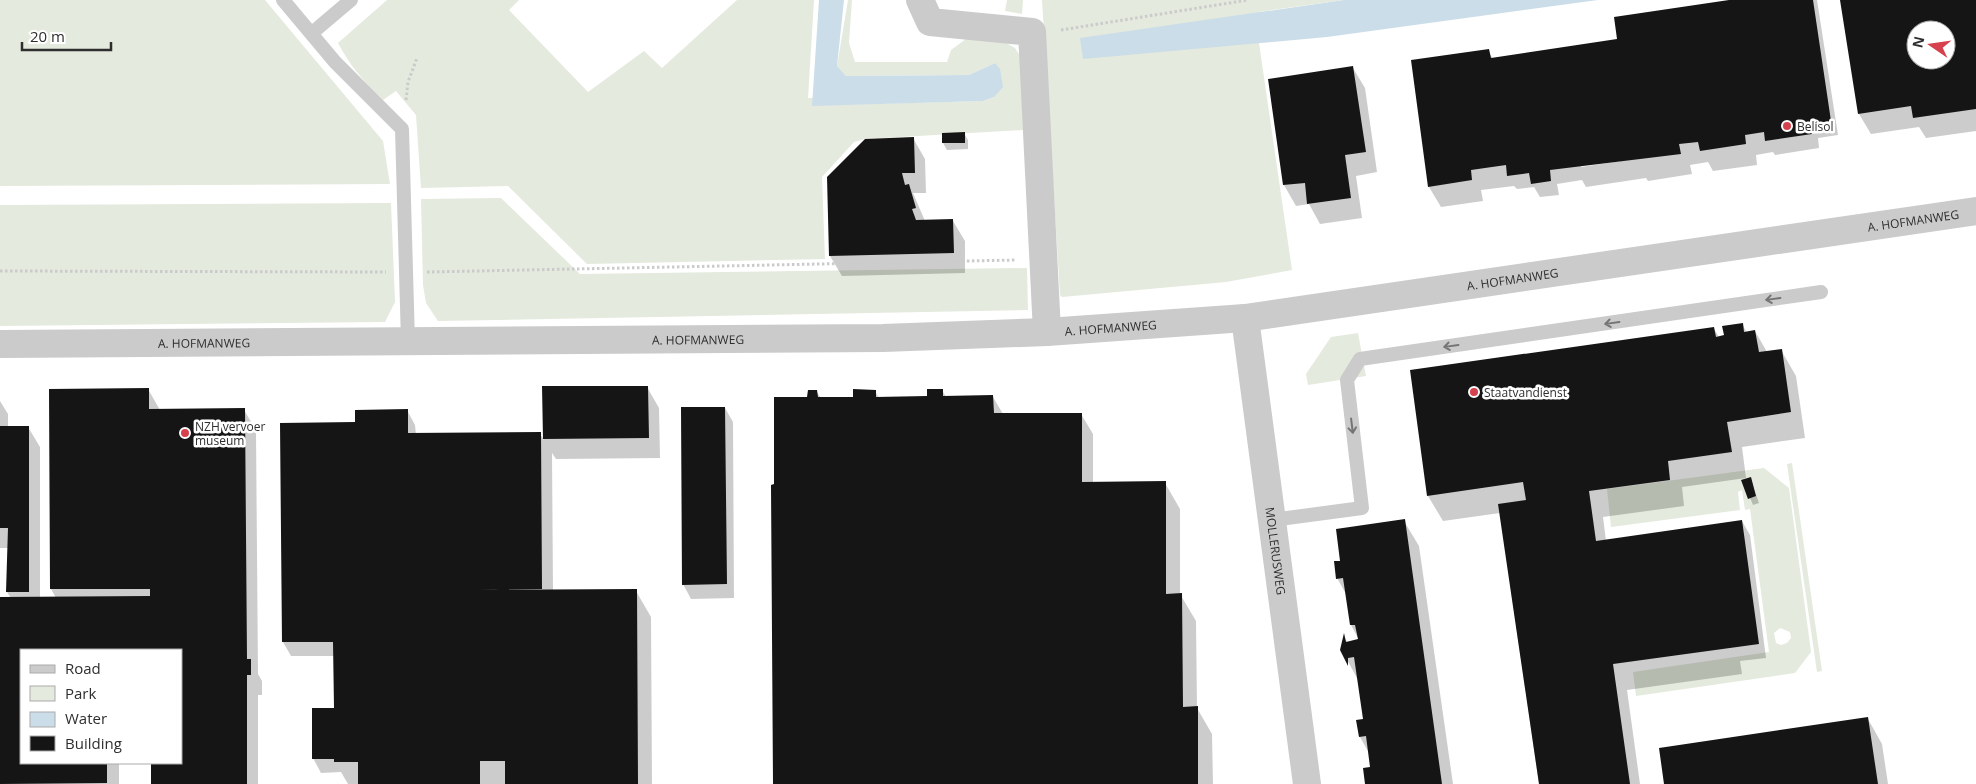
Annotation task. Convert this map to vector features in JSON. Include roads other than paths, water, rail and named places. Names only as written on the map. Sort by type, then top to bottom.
[{"type":"street","name":"A. HOFMANWEG","points":[[920,0],[930,22],[1032,32],[1047,332]]},
{"type":"street","name":"A. HOFMANWEG","points":[[0,344],[883,338],[1047,332],[1245,318],[1976,211]]},
{"type":"street","name":"MOLLERUSWEG","points":[[1245,318],[1307,784]]},
{"type":"lane","points":[[283,0],[335,62],[402,129],[408,342]]},
{"type":"lane","points":[[312,33],[351,0]]},
{"type":"lane","points":[[1272,520],[1362,508],[1346,380],[1360,359],[1821,292]]},
{"type":"water","points":[[819,0],[844,0],[837,66],[846,76],[969,75],[995,63],[1000,69],[1003,87],[994,97],[983,101],[812,106]]},
{"type":"water","points":[[1344,0],[1598,0],[1327,37],[1083,59],[1080,38]]},
{"type":"place","name":"Belisol","points":[[1787,126]]},
{"type":"place","name":"Staatvandienst","points":[[1474,392]]},
{"type":"place","name":"NZH vervoer museum","points":[[185,433]]}]
